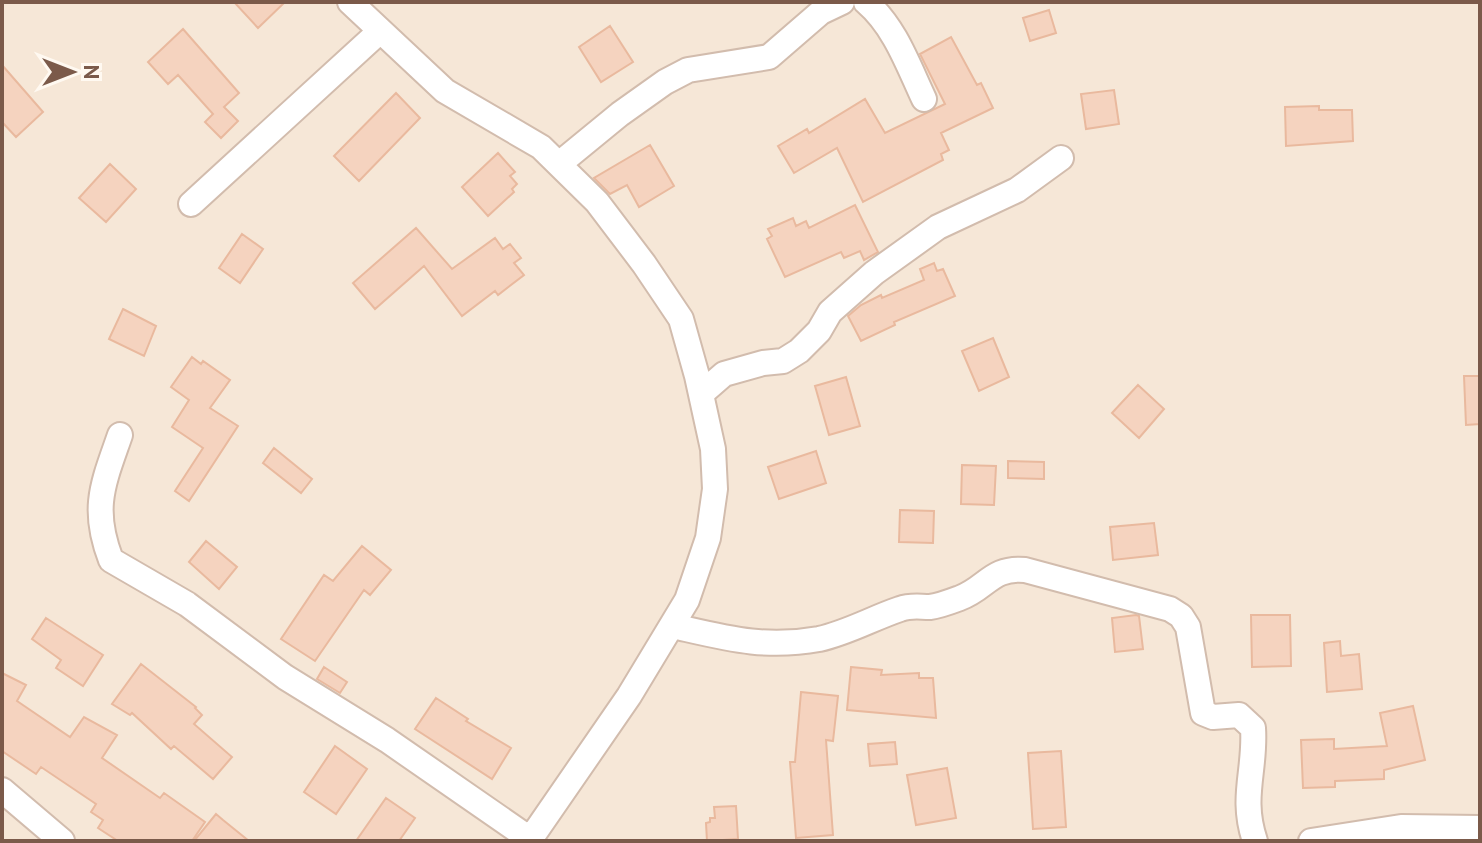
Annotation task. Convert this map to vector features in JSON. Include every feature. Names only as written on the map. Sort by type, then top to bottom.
[{"type":"street","points":[[120,435],[100,497],[100,526],[111,560],[187,604],[285,677],[387,740],[530,840],[629,696],[687,600],[708,538],[715,489],[713,449],[681,319],[597,202],[559,164],[541,147],[445,91],[350,2]]},
{"type":"street","points":[[559,164],[665,82],[688,70],[769,57],[821,12],[842,2]]},
{"type":"street","points":[[866,2],[879,13],[899,45],[924,99]]},
{"type":"street","points":[[191,204],[379,32]]},
{"type":"street","points":[[701,394],[724,374],[783,361],[799,351],[819,331],[830,312],[874,273],[938,227],[1017,190],[1061,158]]},
{"type":"street","points":[[673,626],[747,643],[775,644],[821,638],[902,608],[919,605],[931,607],[963,597],[996,573],[1009,568],[1170,609],[1181,616],[1188,627],[1203,713],[1213,717],[1239,715],[1253,728],[1246,805],[1255,841]]},
{"type":"street","points":[[5,802],[62,841]]},
{"type":"street","points":[[1311,841],[1401,827],[1480,828]]},
{"type":"shaded area","points":[[2,2],[1480,2],[1480,841],[2,841]]},
{"type":"building","points":[[234,2],[285,2],[258,28]]},
{"type":"building","points":[[1049,10],[1056,33],[1030,41],[1023,18]]},
{"type":"building","points":[[610,26],[633,62],[601,82],[579,47]]},
{"type":"building","points":[[183,29],[239,93],[224,107],[238,121],[221,138],[205,122],[213,114],[178,75],[168,84],[148,62]]},
{"type":"building","points":[[951,37],[977,85],[981,83],[993,108],[941,133],[949,150],[941,154],[943,160],[863,202],[837,148],[794,173],[778,146],[807,129],[809,133],[865,99],[885,133],[945,104],[920,54]]},
{"type":"building","points":[[2,65],[43,112],[16,137],[2,122]]},
{"type":"building","points":[[1114,90],[1119,124],[1086,129],[1081,94]]},
{"type":"building","points":[[396,93],[420,118],[359,181],[334,156]]},
{"type":"building","points":[[1319,106],[1319,110],[1352,110],[1353,141],[1286,146],[1285,107]]},
{"type":"building","points":[[650,145],[674,186],[639,207],[627,185],[610,194],[594,178]]},
{"type":"building","points":[[498,153],[515,172],[510,176],[517,184],[512,189],[514,192],[488,216],[462,187]]},
{"type":"building","points":[[110,164],[136,189],[106,222],[79,198]]},
{"type":"building","points":[[855,205],[878,252],[864,260],[860,251],[844,258],[841,252],[785,277],[767,239],[772,236],[768,229],[793,218],[796,226],[806,221],[809,228]]},
{"type":"building","points":[[416,228],[452,269],[495,238],[503,249],[510,244],[521,258],[514,263],[524,275],[498,295],[495,291],[462,316],[424,266],[375,309],[353,283]]},
{"type":"building","points":[[242,234],[263,249],[240,283],[219,268]]},
{"type":"building","points":[[934,263],[937,271],[943,269],[955,296],[894,322],[895,325],[861,341],[848,316],[881,295],[882,298],[924,280],[920,269]]},
{"type":"building","points":[[123,309],[156,326],[144,356],[109,339]]},
{"type":"building","points":[[993,338],[1009,377],[979,391],[962,351]]},
{"type":"building","points":[[192,357],[230,380],[210,408],[238,426],[189,501],[175,491],[203,448],[172,427],[189,400],[171,387]]},
{"type":"building","points":[[1464,376],[1480,376],[1480,424],[1466,425]]},
{"type":"building","points":[[846,377],[860,426],[829,435],[815,386]]},
{"type":"building","points":[[1138,385],[1164,409],[1139,438],[1112,413]]},
{"type":"building","points":[[274,448],[312,479],[301,493],[263,463]]},
{"type":"building","points":[[816,451],[826,483],[779,499],[768,467]]},
{"type":"building","points":[[1008,461],[1044,462],[1044,479],[1008,478]]},
{"type":"building","points":[[962,465],[996,466],[994,505],[961,504]]},
{"type":"building","points":[[900,510],[934,511],[933,543],[899,542]]},
{"type":"building","points":[[1154,523],[1158,555],[1113,560],[1110,527]]},
{"type":"building","points":[[206,541],[237,567],[219,589],[189,562]]},
{"type":"building","points":[[362,546],[391,570],[370,595],[364,590],[315,661],[281,639],[324,575],[333,581]]},
{"type":"building","points":[[1251,615],[1290,615],[1291,666],[1252,667]]},
{"type":"building","points":[[1139,616],[1143,649],[1115,652],[1112,618]]},
{"type":"building","points":[[46,618],[103,655],[83,686],[56,668],[61,660],[32,639]]},
{"type":"building","points":[[1340,641],[1341,656],[1359,654],[1362,689],[1327,692],[1324,643]]},
{"type":"building","points":[[141,664],[196,707],[202,715],[194,724],[232,757],[213,779],[174,746],[171,749],[132,713],[130,715],[112,704]]},
{"type":"building","points":[[324,667],[347,682],[340,693],[317,679]]},
{"type":"building","points":[[851,667],[882,670],[881,675],[919,673],[919,678],[933,678],[936,718],[847,710]]},
{"type":"building","points":[[2,673],[26,685],[17,701],[70,737],[84,717],[117,735],[102,758],[160,798],[164,793],[205,822],[192,841],[118,841],[98,828],[103,820],[91,812],[96,804],[41,767],[36,774],[2,751]]},
{"type":"building","points":[[801,692],[838,696],[833,741],[826,740],[833,835],[796,838],[790,762],[795,762]]},
{"type":"building","points":[[436,698],[468,719],[466,721],[511,748],[492,779],[415,729]]},
{"type":"building","points":[[1413,706],[1425,760],[1384,770],[1384,779],[1335,781],[1335,787],[1303,788],[1301,740],[1334,739],[1334,749],[1387,746],[1380,713]]},
{"type":"building","points":[[895,742],[897,764],[870,766],[868,744]]},
{"type":"building","points":[[335,746],[367,769],[336,814],[304,792]]},
{"type":"building","points":[[1061,751],[1066,827],[1033,829],[1028,753]]},
{"type":"building","points":[[947,768],[956,818],[916,825],[907,775]]},
{"type":"building","points":[[386,798],[415,818],[399,841],[356,841]]},
{"type":"building","points":[[736,806],[738,839],[707,841],[706,823],[710,822],[710,818],[715,818],[714,807]]},
{"type":"building","points":[[216,814],[223,820],[249,841],[194,841]]}]
